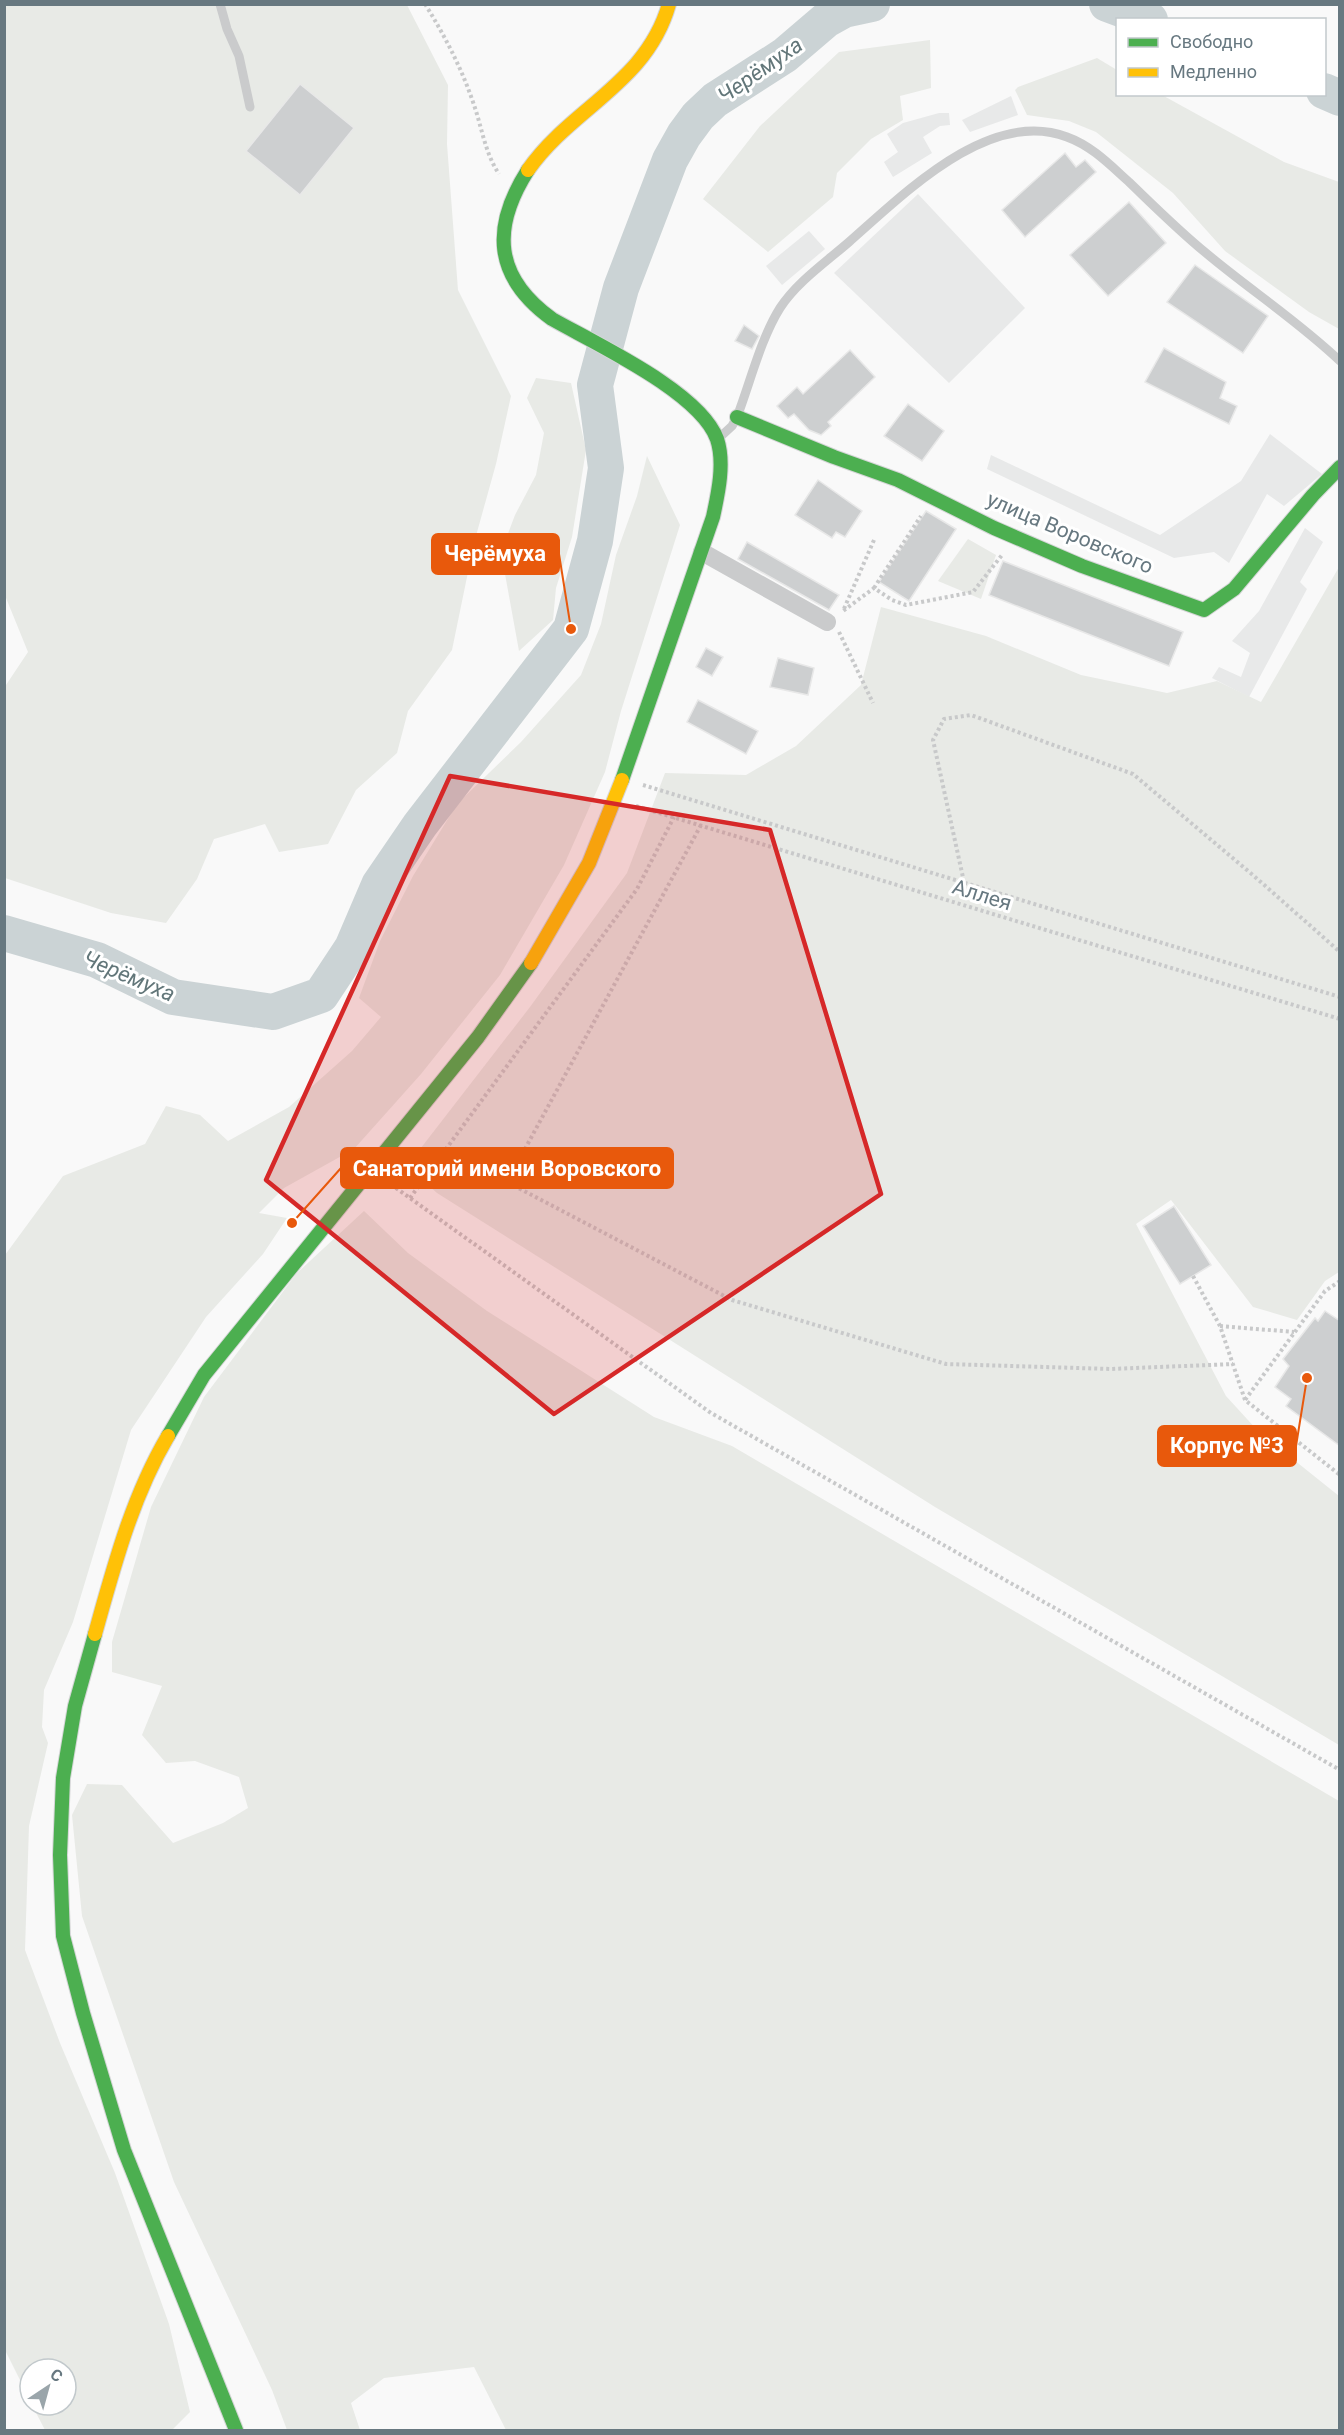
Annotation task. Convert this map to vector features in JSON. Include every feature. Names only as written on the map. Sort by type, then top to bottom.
[{"type":"main road","points":[[236,2430],[124,2150],[83,2013],[63,1936],[60,1855],[63,1778],[75,1706],[122,1539],[160,1450],[204,1375],[478,1037],[540,951],[589,863],[615,800],[702,552],[718,496],[720,456],[717,440],[702,413],[671,387],[552,319],[523,294],[513,280],[506,262],[503,228],[506,210],[514,195],[548,147],[621,81],[645,56],[661,29],[669,4]]},
{"type":"main road","name":"улица Воровского","points":[[737,417],[782,434],[834,458],[898,480],[1015,538],[1082,567],[1204,610],[1234,589],[1312,495],[1340,467]]},
{"type":"street","points":[[702,552],[836,621]]},
{"type":"lane","points":[[220,4],[227,29],[239,56],[250,107]]},
{"type":"lane","points":[[717,440],[726,433],[737,417],[775,316],[799,286],[912,187],[935,170],[967,150],[1022,131],[1052,132],[1095,152],[1205,253],[1313,335],[1340,361]]},
{"type":"path","points":[[425,4],[456,60],[475,106],[490,159],[514,195]]},
{"type":"path","points":[[873,703],[836,621],[843,612],[874,588],[933,496]]},
{"type":"path","points":[[874,588],[892,600],[906,605],[973,592],[1015,538]]},
{"type":"path","points":[[843,612],[874,540]]},
{"type":"path","points":[[964,882],[933,740],[944,718],[970,715],[1133,774],[1340,952]]},
{"type":"path","name":"Аллея","points":[[622,779],[1340,997]]},
{"type":"path","name":"Аллея","points":[[615,800],[1340,1019]]},
{"type":"path","points":[[410,1198],[637,889],[674,817]]},
{"type":"path","points":[[701,825],[507,1182],[732,1300],[946,1364],[1111,1369],[1233,1364]]},
{"type":"path","points":[[371,1170],[711,1413],[1340,1770]]},
{"type":"path","points":[[1193,1276],[1220,1326],[1245,1401],[1340,1475]]},
{"type":"path","points":[[1245,1401],[1325,1291],[1340,1281]]},
{"type":"path","points":[[1220,1326],[1295,1332]]},
{"type":"highlighted area","points":[[450,776],[770,830],[881,1194],[554,1414],[266,1180]]},
{"type":"shaded area","points":[[5,5],[407,5],[448,85],[447,144],[458,290],[511,396],[496,464],[474,543],[452,650],[408,711],[397,753],[356,790],[328,844],[279,852],[265,824],[214,839],[197,879],[166,923],[111,913],[5,878],[4,688],[28,652],[4,593]]},
{"type":"shaded area","points":[[930,40],[931,88],[900,96],[903,120],[871,139],[837,173],[833,197],[768,252],[703,199],[760,126],[839,52]]},
{"type":"shaded area","points":[[1097,58],[1116,69],[1116,96],[1164,96],[1284,162],[1339,182],[1339,329],[1309,312],[1225,251],[1173,193],[1096,132],[1069,121],[1027,115],[1015,90]]},
{"type":"shaded area","points":[[1011,96],[1018,115],[970,132],[962,120]]},
{"type":"shaded area","points":[[939,113],[949,113],[950,125],[940,126],[923,137],[932,153],[893,177],[884,162],[898,152],[887,134],[903,123]]},
{"type":"shaded area","points":[[918,194],[1025,308],[949,383],[834,273]]},
{"type":"shaded area","points":[[809,231],[825,249],[782,285],[766,266]]},
{"type":"shaded area","points":[[536,378],[571,383],[586,450],[572,537],[556,588],[553,620],[519,651],[501,552],[515,515],[536,475],[544,433],[527,398]]},
{"type":"shaded area","points":[[1270,434],[1322,474],[1284,506],[1267,494],[1229,563],[1214,552],[1174,558],[987,469],[991,455],[1160,535],[1241,481]]},
{"type":"shaded area","points":[[647,456],[680,525],[621,711],[605,772],[564,865],[500,975],[421,1074],[354,1149],[284,1188],[259,1213],[287,1218],[263,1254],[206,1317],[131,1430],[73,1622],[44,1690],[42,1727],[48,1743],[29,1826],[25,1950],[60,2043],[115,2173],[169,2324],[190,2412],[172,2430],[45,2430],[38,2417],[78,2417],[78,2357],[18,2357],[18,2376],[4,2348],[5,1255],[63,1176],[145,1144],[166,1106],[200,1115],[228,1141],[289,1107],[352,1051],[381,1017],[359,998],[380,941],[413,876],[457,804],[521,742],[581,675],[601,624],[616,555],[637,496]]},
{"type":"shaded area","points":[[1305,528],[1323,542],[1300,582],[1307,589],[1249,697],[1212,678],[1219,667],[1241,677],[1250,653],[1232,641],[1259,611]]},
{"type":"shaded area","points":[[968,539],[996,555],[981,599],[938,581]]},
{"type":"shaded area","points":[[1339,567],[1339,1272],[1325,1281],[1297,1320],[1253,1307],[1171,1200],[1136,1224],[1226,1396],[1258,1431],[1339,1496],[1339,1745],[935,1507],[437,1193],[407,1166],[530,1007],[627,873],[665,773],[746,775],[796,746],[861,685],[881,607],[986,636],[1081,675],[1167,693],[1217,681],[1261,702]]},
{"type":"shaded area","points":[[364,1211],[408,1253],[487,1311],[654,1417],[732,1446],[1339,1801],[1339,2430],[506,2430],[474,2367],[384,2378],[351,2403],[360,2430],[287,2430],[272,2390],[174,2182],[82,1916],[72,1815],[87,1784],[122,1785],[173,1843],[223,1823],[248,1808],[239,1777],[195,1761],[166,1763],[142,1735],[162,1686],[112,1672],[112,1642],[151,1507],[204,1397],[297,1273]]},
{"type":"building","points":[[300,84],[354,128],[300,195],[246,151]]},
{"type":"building","points":[[1065,153],[1076,167],[1085,160],[1096,172],[1025,237],[1002,210]]},
{"type":"building","points":[[1129,202],[1166,243],[1108,296],[1070,255]]},
{"type":"building","points":[[1195,265],[1268,316],[1243,353],[1167,302]]},
{"type":"building","points":[[744,325],[759,336],[752,349],[735,341]]},
{"type":"building","points":[[1164,348],[1226,382],[1220,398],[1237,406],[1229,424],[1145,382]]},
{"type":"building","points":[[850,350],[875,377],[828,422],[831,426],[821,435],[809,430],[794,414],[788,418],[777,406],[797,387],[803,394]]},
{"type":"building","points":[[908,404],[944,431],[922,461],[884,436]]},
{"type":"building","points":[[818,480],[862,511],[845,537],[836,532],[832,538],[795,515]]},
{"type":"building","points":[[926,511],[956,529],[909,601],[879,582]]},
{"type":"building","points":[[747,542],[839,595],[829,610],[738,559]]},
{"type":"building","points":[[1003,561],[1183,632],[1169,666],[989,595]]},
{"type":"building","points":[[706,648],[723,657],[712,676],[696,667]]},
{"type":"building","points":[[778,658],[814,668],[808,695],[770,687]]},
{"type":"building","points":[[698,700],[758,731],[746,754],[687,722]]},
{"type":"building","points":[[1174,1206],[1211,1265],[1180,1284],[1143,1226]]},
{"type":"building","points":[[1325,1311],[1340,1321],[1340,1446],[1286,1406],[1291,1399],[1275,1387],[1289,1366],[1283,1359],[1315,1318],[1318,1321]]},
{"type":"waterway","name":"Черёмуха","points":[[4,933],[97,960],[173,997],[273,1012],[321,995],[352,948],[379,885],[420,825],[571,629],[595,541],[606,468],[595,385],[621,288],[670,160],[698,116],[715,100],[785,55],[826,20],[844,10],[872,4]]},
{"type":"waterway","name":"Черёмуха","points":[[1107,4],[1145,18]]},
{"type":"waterway","name":"Черёмуха","points":[[1326,92],[1340,98]]},
{"type":"traffic: fast","points":[[528,170],[516,191],[504,232],[504,251],[509,269],[519,286],[533,303],[552,319],[645,371],[690,404],[707,421],[717,439],[719,448],[720,478],[713,517],[622,780]]},
{"type":"traffic: fast","points":[[737,417],[834,457],[898,480],[994,528],[1082,566],[1204,610],[1234,589],[1313,495],[1340,467]]},
{"type":"traffic: fast","points":[[168,1436],[204,1375],[478,1037],[531,963]]},
{"type":"traffic: fast","points":[[95,1634],[75,1706],[63,1778],[60,1855],[63,1936],[83,2013],[124,2150],[236,2430]]},
{"type":"traffic: slow","points":[[528,170],[565,129],[626,75],[644,55],[658,31],[669,4]]},
{"type":"traffic: slow","points":[[531,963],[589,863],[622,780]]},
{"type":"traffic: slow","points":[[95,1634],[134,1508],[155,1459],[168,1436]]},
{"type":"place","name":"Черёмуха","points":[[571,629]]},
{"type":"place","name":"Санаторий имени Воровского","points":[[292,1223]]},
{"type":"place","name":"Корпус №3","points":[[1307,1378]]}]
